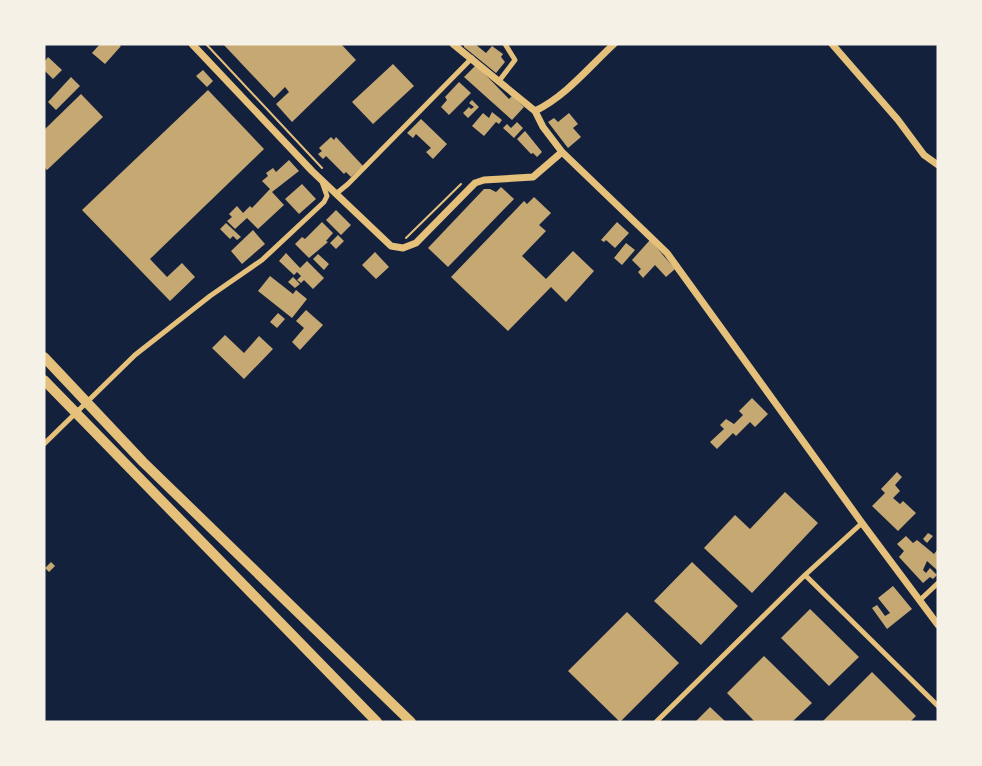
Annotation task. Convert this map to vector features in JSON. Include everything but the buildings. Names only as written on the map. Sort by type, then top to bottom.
[{"type":"highway","points":[[44,357],[143,462],[411,722]]},
{"type":"highway","points":[[44,380],[377,722]]},
{"type":"street","points":[[192,44],[321,180],[391,246],[403,248],[416,243],[475,183],[533,177],[562,152]]},
{"type":"street","points":[[453,44],[535,111],[542,127],[562,152],[667,253],[938,625]]},
{"type":"street","points":[[499,81],[515,60],[505,44]]},
{"type":"street","points":[[535,111],[570,86],[614,44]]},
{"type":"street","points":[[832,44],[925,155],[938,165]]},
{"type":"street","points":[[337,193],[472,58]]},
{"type":"street","points":[[44,444],[157,336],[262,260],[324,202],[327,196],[321,180]]},
{"type":"street","points":[[656,722],[805,575],[862,523]]},
{"type":"street","points":[[805,575],[938,706]]},
{"type":"street","points":[[920,600],[938,583]]}]
